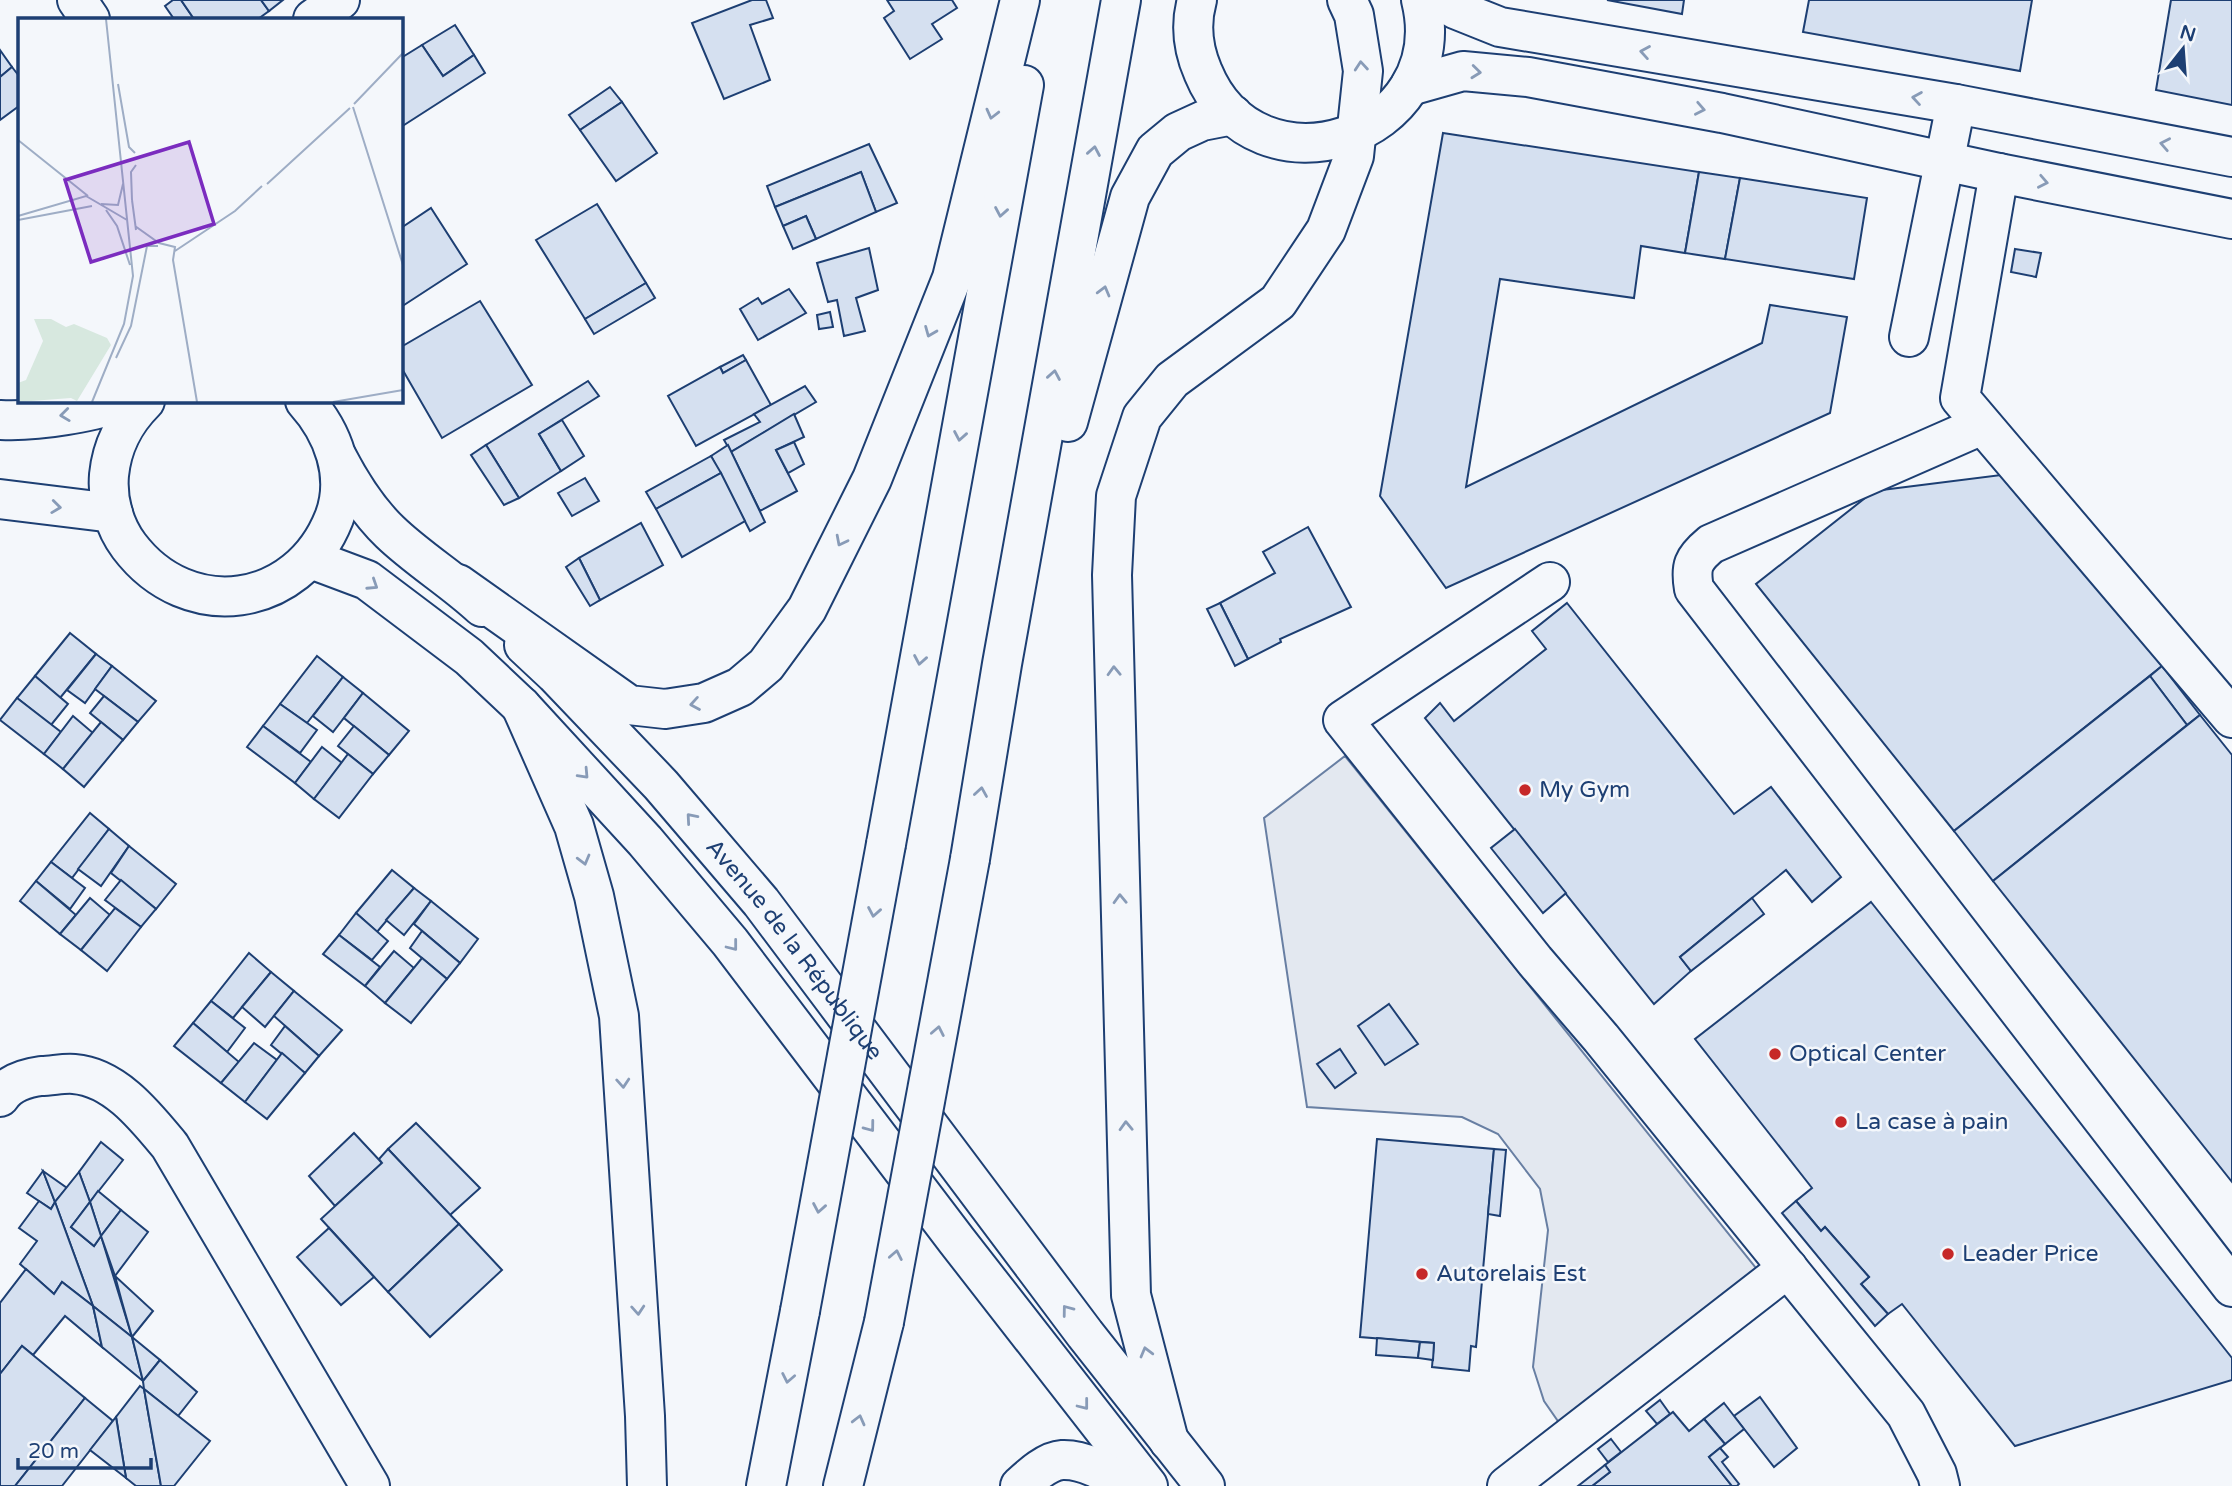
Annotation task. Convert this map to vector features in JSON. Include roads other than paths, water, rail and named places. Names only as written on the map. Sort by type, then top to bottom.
[{"type":"main road","points":[[77,0],[89,18]]},
{"type":"main road","points":[[314,18],[340,0]]},
{"type":"main road","points":[[458,584],[629,705],[665,709],[704,703],[740,687],[766,666],[807,609],[872,479],[952,278],[1020,0]]},
{"type":"main road","points":[[766,1486],[887,844],[1039,0]]},
{"type":"main road","points":[[843,1486],[884,1322],[970,859],[1002,664],[1121,0]]},
{"type":"main road","points":[[1197,0],[1192,16],[1195,53],[1209,87],[1233,116],[1261,133],[1292,143],[1325,143],[1356,134],[1387,114],[1410,86],[1423,52],[1425,16],[1421,0]]},
{"type":"main road","points":[[1169,1441],[1131,1295],[1112,575],[1116,496],[1142,416],[1172,380],[1279,302],[1326,230],[1354,156],[1363,71],[1354,15],[1347,0]]},
{"type":"main road","points":[[1443,0],[1455,9],[1500,27],[1956,104],[2232,157]]},
{"type":"main road","points":[[1410,86],[1463,71],[1528,77],[1722,113],[1944,162],[2232,219]]},
{"type":"main road","points":[[1909,337],[1956,104]]},
{"type":"main road","points":[[1002,664],[1130,197],[1155,152],[1178,132],[1202,121],[1233,116]]},
{"type":"main road","points":[[1999,173],[1960,398],[2232,718]]},
{"type":"main road","points":[[0,420],[79,414],[125,402]]},
{"type":"main road","points":[[144,402],[132,414],[118,436],[110,461],[108,487],[113,513],[124,538],[140,560],[161,577],[186,590],[212,596],[240,596],[266,589],[290,577],[311,559],[326,536],[336,511],[340,484],[337,457]]},
{"type":"main road","name":"Avenue de la République","points":[[305,402],[318,415],[353,488],[390,532],[458,584],[555,674],[661,785],[761,902],[1085,1334],[1205,1486]]},
{"type":"main road","points":[[1982,425],[1711,544],[1697,556],[1692,573],[1695,589],[2232,1287]]},
{"type":"main road","points":[[0,499],[113,513]]},
{"type":"main road","name":"Avenue de la République","points":[[311,559],[367,580],[469,657],[521,706],[645,841],[730,942],[957,1241],[1148,1486]]},
{"type":"main road","points":[[1550,582],[1343,720],[1535,961],[1601,1038],[1906,1414],[1937,1474],[1940,1486]]},
{"type":"main road","points":[[521,706],[574,826],[594,895],[619,1016],[645,1416],[647,1486]]},
{"type":"main road","points":[[0,1097],[4,1091],[26,1078],[74,1073],[104,1083],[142,1112],[170,1146],[370,1486]]},
{"type":"main road","points":[[1507,1486],[1788,1268]]},
{"type":"main road","points":[[1020,1486],[1037,1471],[1062,1460],[1086,1464],[1115,1478],[1122,1486]]},
{"type":"place","name":"My Gym","points":[[1525,790]]},
{"type":"place","name":"Optical Center","points":[[1775,1054]]},
{"type":"place","name":"La case à pain","points":[[1841,1122]]},
{"type":"place","name":"Leader Price","points":[[1948,1254]]},
{"type":"place","name":"Autorelais Est","points":[[1422,1274]]}]
